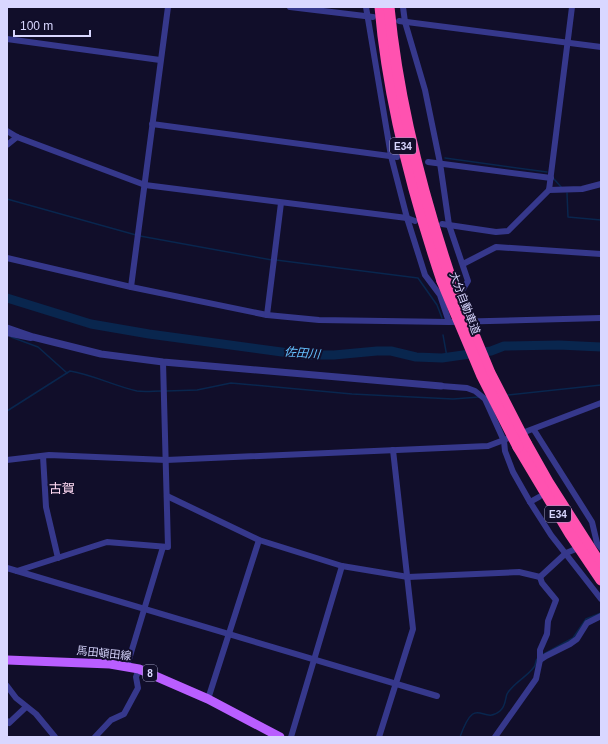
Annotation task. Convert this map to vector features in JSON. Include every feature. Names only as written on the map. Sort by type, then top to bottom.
[{"type":"highway","name":"大分自動車道","points":[[380,7],[390,82],[401,139],[425,229],[522,445],[566,527],[601,580]]},
{"type":"highway","name":"大分自動車道","points":[[389,7],[398,81],[409,138],[447,280]]},
{"type":"highway","name":"大分自動車道","points":[[522,445],[601,565]]},
{"type":"main road","name":"馬田頓田線","points":[[7,660],[94,662],[139,669],[208,699],[280,737]]},
{"type":"street","points":[[131,287],[168,7]]},
{"type":"street","points":[[290,7],[370,17]]},
{"type":"street","points":[[366,7],[370,17],[394,157],[407,218],[425,275],[440,295],[449,322]]},
{"type":"street","points":[[403,7],[402,22],[425,90],[440,163],[446,224],[463,264],[468,281],[467,285],[463,289],[440,295]]},
{"type":"street","points":[[446,224],[496,232],[508,231],[549,190],[572,7]]},
{"type":"street","points":[[402,22],[601,47]]},
{"type":"street","points":[[7,39],[160,60]]},
{"type":"street","points":[[152,124],[394,157]]},
{"type":"street","points":[[7,131],[17,137],[145,185],[407,218],[415,221]]},
{"type":"street","points":[[7,145],[17,137]]},
{"type":"street","points":[[428,162],[551,178]]},
{"type":"street","points":[[549,190],[582,189],[601,184]]},
{"type":"street","points":[[266,315],[281,203]]},
{"type":"street","points":[[463,264],[496,247],[601,254]]},
{"type":"street","points":[[7,258],[131,287],[266,315],[319,320],[449,322],[601,318]]},
{"type":"street","points":[[7,328],[38,338],[102,354],[163,362],[467,388],[475,391],[485,399],[504,441],[505,451],[513,472],[530,502],[551,535],[601,599]]},
{"type":"street","points":[[7,333],[27,338],[38,338]]},
{"type":"street","points":[[18,571],[107,542],[168,547],[163,362]]},
{"type":"street","points":[[7,460],[43,456],[166,460],[488,446],[534,430],[601,403]]},
{"type":"street","points":[[534,430],[562,483],[592,522],[598,544]]},
{"type":"street","points":[[379,737],[413,629],[393,450]]},
{"type":"street","points":[[43,456],[46,507],[58,558]]},
{"type":"street","points":[[167,496],[259,540],[342,566],[408,577],[519,572],[540,577]]},
{"type":"street","points":[[530,502],[539,497]]},
{"type":"street","points":[[208,699],[259,540]]},
{"type":"street","points":[[127,666],[163,547]]},
{"type":"street","points":[[540,577],[566,553],[576,549]]},
{"type":"street","points":[[290,737],[342,566]]},
{"type":"street","points":[[7,568],[230,633],[437,696]]},
{"type":"street","points":[[495,737],[536,679],[542,642],[547,634],[548,621],[556,600],[542,583],[540,577]]},
{"type":"street","points":[[540,658],[570,644],[577,639],[587,623],[601,616]]},
{"type":"street","points":[[95,737],[111,720],[124,714],[138,688],[136,677],[139,669]]},
{"type":"street","points":[[7,686],[16,698],[36,714],[55,737]]},
{"type":"street","points":[[7,721],[9,723],[26,707]]},
{"type":"waterway","points":[[445,158],[547,172]]},
{"type":"waterway","points":[[554,179],[562,188]]},
{"type":"waterway","points":[[567,193],[568,217],[601,220]]},
{"type":"waterway","points":[[7,199],[136,235]]},
{"type":"waterway","points":[[140,236],[272,260]]},
{"type":"waterway","points":[[276,260],[418,278],[437,305],[442,318]]},
{"type":"waterway","name":"佐田川","points":[[7,298],[91,324],[149,334],[304,355],[334,355],[391,351],[416,357],[442,358],[491,351],[504,346],[559,345],[601,347]]},
{"type":"waterway","points":[[443,335],[447,357]]},
{"type":"waterway","points":[[11,337],[38,347],[67,373]]},
{"type":"waterway","points":[[7,411],[70,371],[137,391],[162,391]]},
{"type":"waterway","points":[[166,391],[197,390],[231,383],[352,394],[453,399],[479,397]]},
{"type":"waterway","points":[[507,395],[601,385]]},
{"type":"waterway","points":[[542,655],[573,638],[586,619],[601,613]]},
{"type":"waterway","points":[[460,737],[470,716],[475,713],[494,715],[502,709],[507,694],[516,683],[531,671],[535,666],[537,659]]},
{"type":"district","name":"古賀","points":[[62,488]]}]
